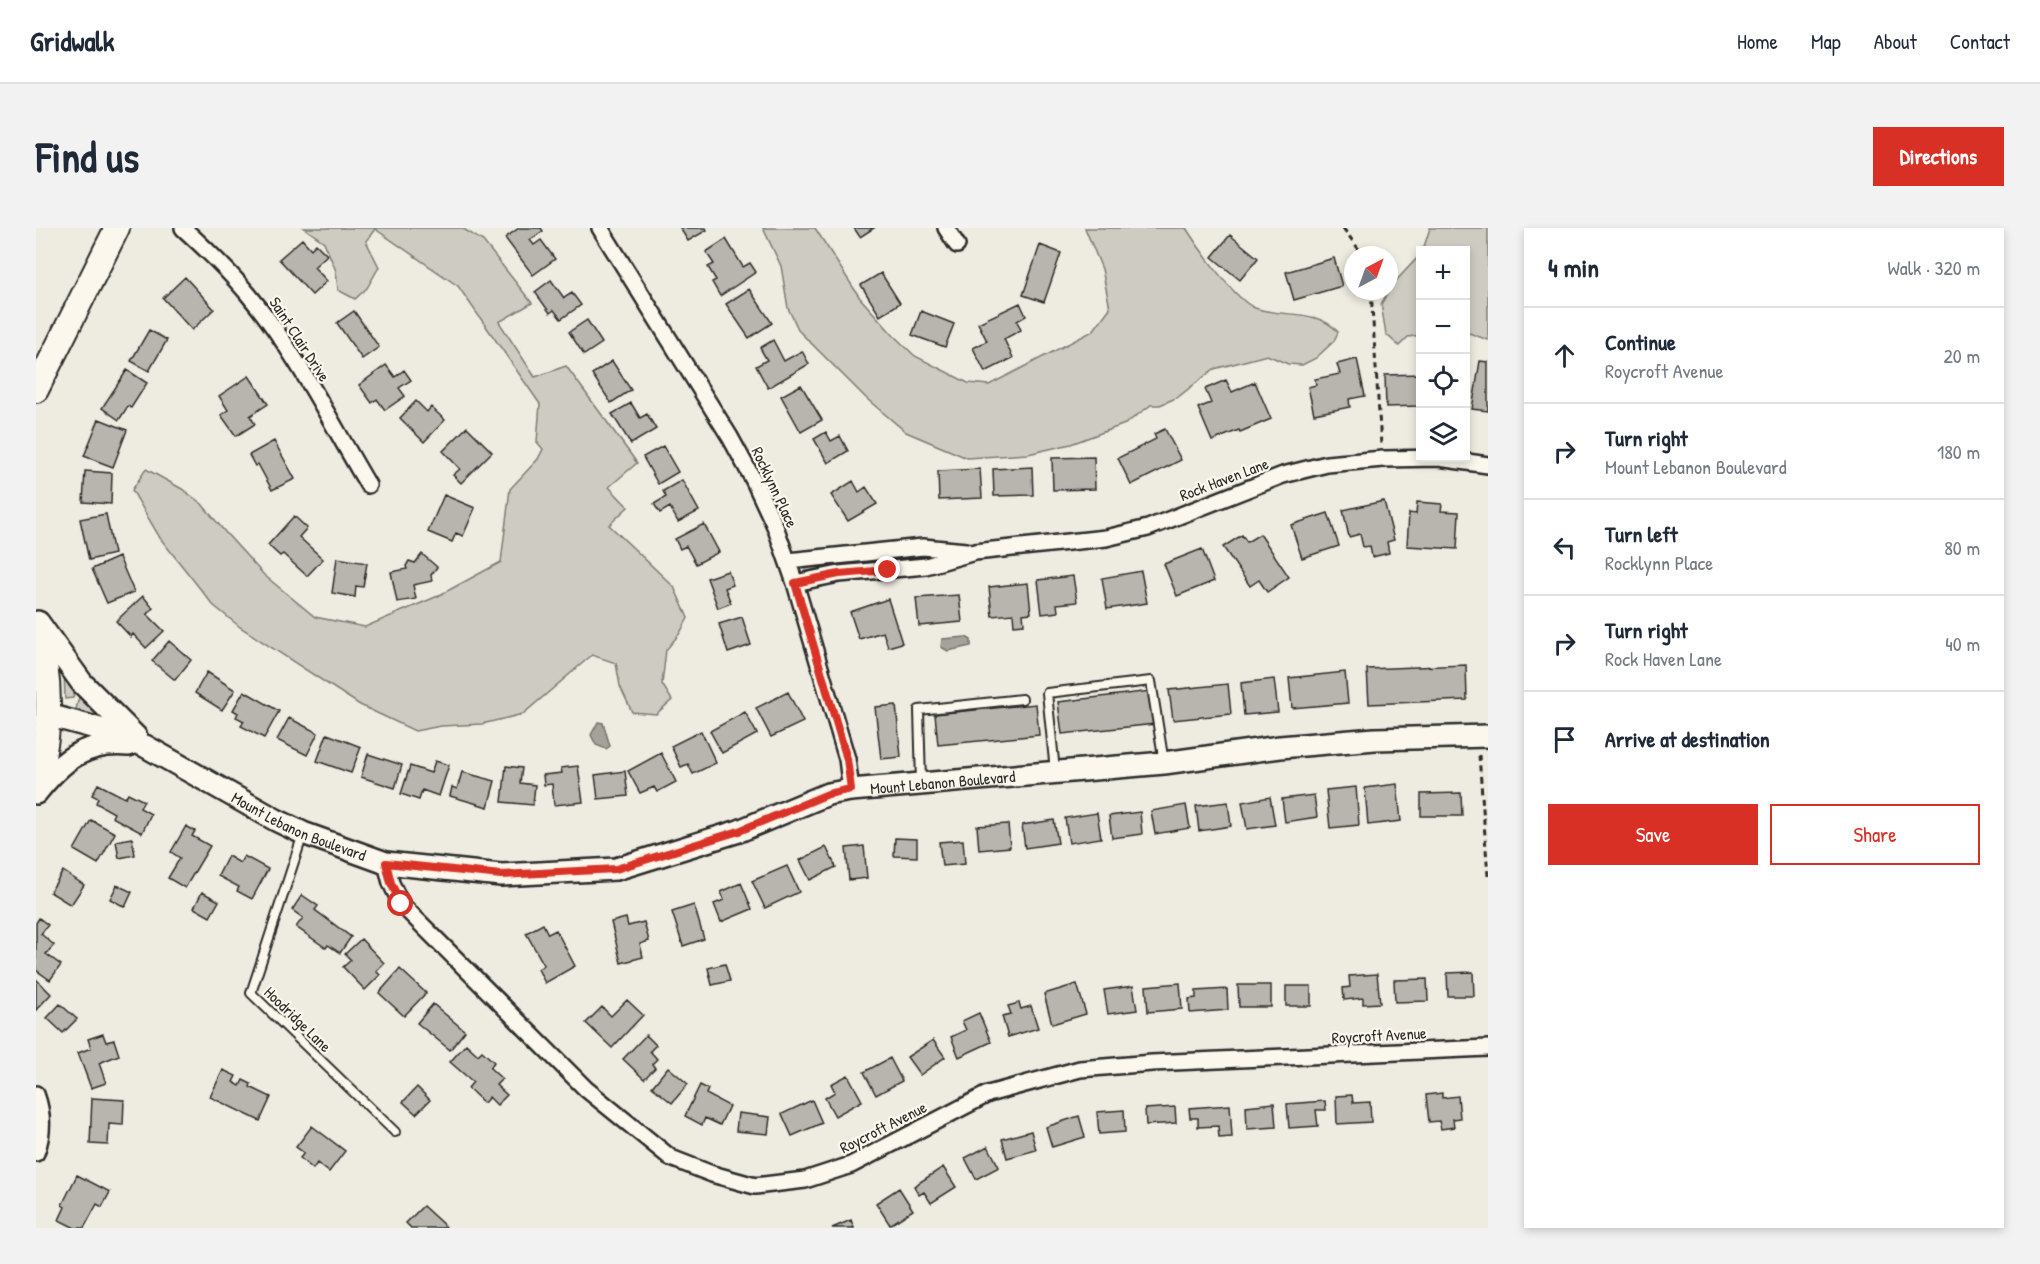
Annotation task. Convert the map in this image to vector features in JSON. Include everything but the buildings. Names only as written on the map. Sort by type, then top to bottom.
[{"type":"main road","points":[[38,382],[117,228]]},
{"type":"main road","points":[[36,625],[47,679],[48,715],[43,755],[36,784]]},
{"type":"street","name":"Saint Clair Drive","points":[[183,228],[230,273],[272,326],[368,485]]},
{"type":"street","name":"Rocklynn Place","points":[[600,228],[730,437],[775,526],[795,583],[847,759],[851,789]]},
{"type":"street","points":[[946,228],[957,245]]},
{"type":"street","name":"Rock Haven Lane","points":[[795,583],[839,574],[926,566],[975,552],[1106,538],[1148,528],[1283,475],[1327,464],[1383,459],[1439,458],[1488,465]]},
{"type":"street","name":"Rock Haven Lane","points":[[788,561],[923,547],[975,552]]},
{"type":"street","points":[[887,550],[888,570]]},
{"type":"street","points":[[36,619],[82,683],[145,746]]},
{"type":"street","name":"Mount Lebanon Boulevard","points":[[48,715],[107,731],[145,746],[303,833],[386,863],[501,875],[616,869],[739,831],[828,794],[851,789],[1164,763],[1280,747],[1375,739],[1484,746]]},
{"type":"street","points":[[36,793],[60,766],[85,750],[99,745],[114,744],[145,746]]},
{"type":"street","name":"Roycroft Avenue","points":[[386,863],[391,883],[401,904],[586,1089],[671,1158],[712,1174],[755,1186],[805,1180],[852,1165],[988,1094],[1080,1069],[1152,1063],[1488,1048]]},
{"type":"street","points":[[36,1094],[41,1115],[41,1132],[36,1153]]},
{"type":"lane","points":[[1056,772],[1047,693],[1151,681],[1164,763]]},
{"type":"lane","points":[[921,784],[919,710],[1022,699]]},
{"type":"lane","name":"Hoodridge Lane","points":[[303,833],[251,993],[395,1132]]},
{"type":"path","points":[[1343,228],[1356,246]]},
{"type":"path","points":[[1372,300],[1383,459]]},
{"type":"path","points":[[1484,746],[1488,876]]},
{"type":"shaded area","points":[[304,228],[462,228],[483,241],[532,303],[499,322],[535,377],[566,366],[637,463],[609,487],[628,507],[609,525],[674,587],[688,618],[680,633],[666,650],[662,684],[672,700],[656,714],[632,712],[620,686],[616,663],[592,655],[523,714],[482,724],[441,726],[415,731],[360,705],[240,627],[213,605],[160,538],[132,490],[146,469],[182,489],[202,504],[264,575],[315,617],[365,627],[438,596],[501,562],[510,489],[538,459],[543,449],[537,442],[540,404],[458,286],[375,229],[366,241],[379,267],[367,288],[355,299],[338,290],[336,271],[324,242]]},
{"type":"shaded area","points":[[763,228],[815,228],[860,298],[894,336],[915,356],[968,383],[989,385],[1093,331],[1110,308],[1102,269],[1085,228],[1186,228],[1218,272],[1237,295],[1247,303],[1265,311],[1310,316],[1330,324],[1338,332],[1334,341],[1316,358],[1302,365],[1288,364],[1267,355],[1214,369],[1178,397],[1160,405],[1151,405],[1125,424],[1071,444],[1028,454],[967,458],[906,432],[867,399],[799,331],[788,308],[781,266]]},
{"type":"shaded area","points":[[1430,228],[1488,228],[1488,340],[1470,333],[1470,246],[1424,246]]},
{"type":"shaded area","points":[[1416,259],[1416,336],[1408,337],[1399,346],[1386,334],[1381,304],[1383,300],[1398,300],[1398,279]]},
{"type":"shaded area","points":[[869,560],[868,566],[809,572],[806,570],[806,566]]},
{"type":"shaded area","points":[[966,637],[971,640],[971,646],[948,651],[941,647],[942,639]]},
{"type":"shaded area","points":[[64,671],[75,688],[73,698],[65,699]]},
{"type":"shaded area","points":[[80,693],[102,718],[101,721],[75,713]]},
{"type":"shaded area","points":[[598,722],[603,723],[610,746],[606,749],[596,745],[591,735]]},
{"type":"route","points":[[401,904],[391,883],[386,863],[501,875],[616,869],[739,831],[828,794],[851,789],[847,759],[795,583],[839,574],[888,570]]}]
